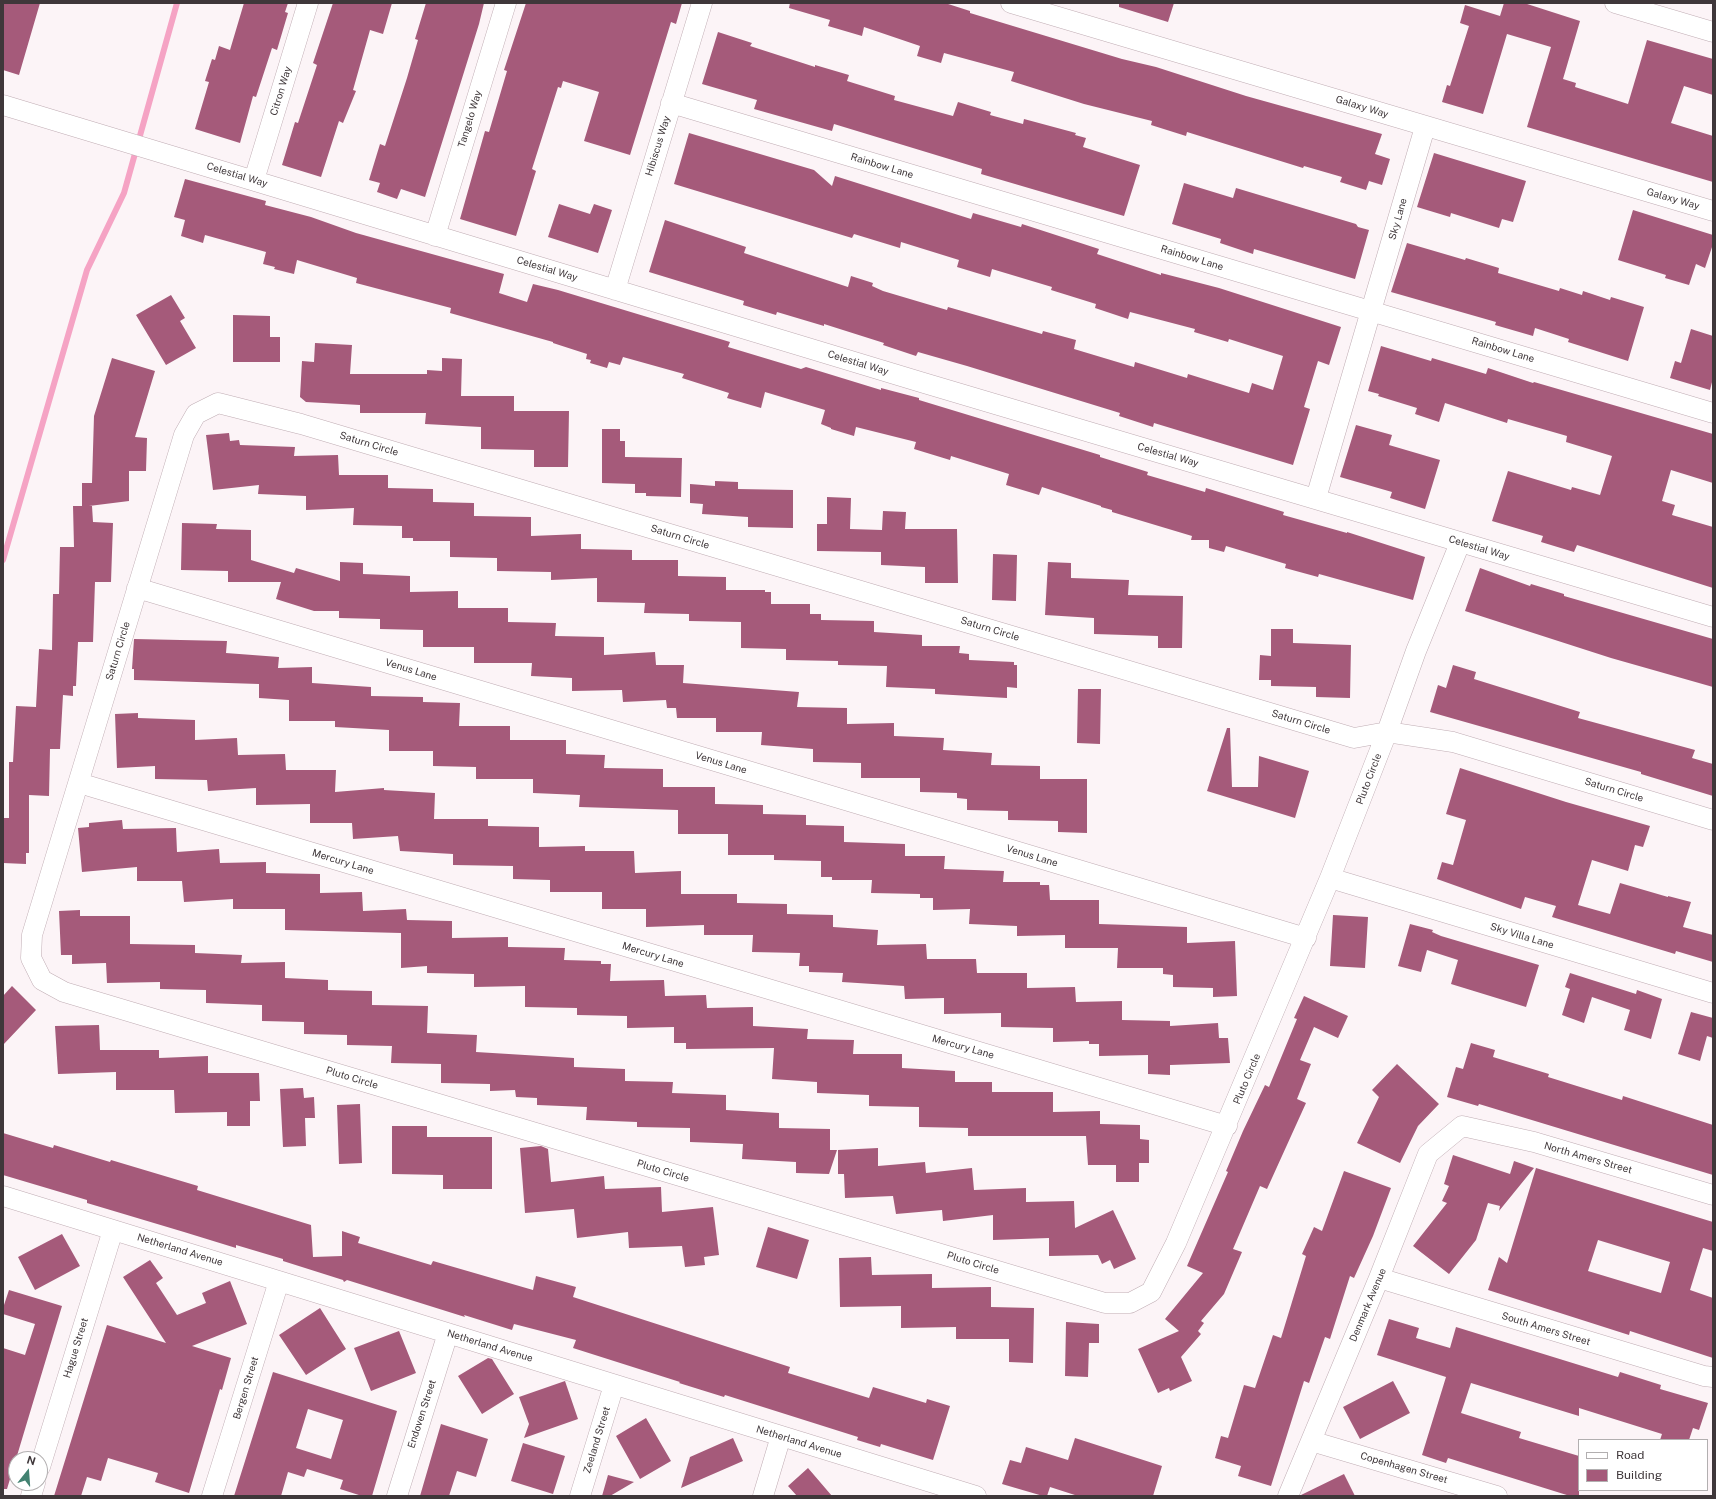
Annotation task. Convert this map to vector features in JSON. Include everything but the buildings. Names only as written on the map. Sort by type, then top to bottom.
[{"type":"street","name":"Citron Way","points":[[254,180],[308,3]]},
{"type":"street","name":"Tangelo Way","points":[[435,236],[506,3]]},
{"type":"street","name":"Hibiscus Way","points":[[615,290],[702,3]]},
{"type":"street","name":"Galaxy Way","points":[[1011,3],[1425,127],[1713,211]]},
{"type":"street","points":[[1615,3],[1713,32]]},
{"type":"street","name":"Rainbow Lane","points":[[671,103],[1713,413]]},
{"type":"street","name":"Celestial Way","points":[[3,105],[435,236],[1316,498],[1713,618]]},
{"type":"street","name":"Sky Lane","points":[[1316,498],[1425,127]]},
{"type":"street","name":"Saturn Circle","points":[[31,958],[32,935],[184,435],[196,414],[218,403],[301,424],[1354,738],[1387,732],[1453,742],[1713,820]]},
{"type":"street","name":"Pluto Circle","points":[[31,958],[42,980],[64,992],[1105,1303],[1130,1303],[1150,1292],[1176,1243],[1227,1126],[1330,878],[1387,732],[1416,651],[1460,542]]},
{"type":"street","name":"Venus Lane","points":[[137,588],[1306,938]]},
{"type":"street","name":"Mercury Lane","points":[[79,783],[1227,1126]]},
{"type":"street","name":"Sky Villa Lane","points":[[1330,878],[1713,993]]},
{"type":"street","name":"North Amers Street","points":[[1462,1126],[1534,1142],[1713,1195]]},
{"type":"street","name":"Denmark Avenue","points":[[1288,1496],[1379,1278],[1428,1154],[1462,1126]]},
{"type":"street","name":"Netherland Avenue","points":[[3,1196],[782,1436],[947,1492],[976,1496]]},
{"type":"street","name":"Hague Street","points":[[45,1451],[113,1230]]},
{"type":"street","name":"South Amers Street","points":[[1379,1278],[1704,1376],[1713,1377]]},
{"type":"street","name":"Bergen Street","points":[[212,1496],[279,1281]]},
{"type":"street","name":"Endoven Street","points":[[397,1496],[448,1333]]},
{"type":"street","name":"Zeeland Street","points":[[580,1496],[614,1385]]},
{"type":"street","points":[[763,1496],[782,1436]]},
{"type":"street","name":"Copenhagen Street","points":[[1311,1441],[1497,1496]]},
{"type":"waterway","points":[[3,560],[87,270],[124,193],[177,3]]}]
